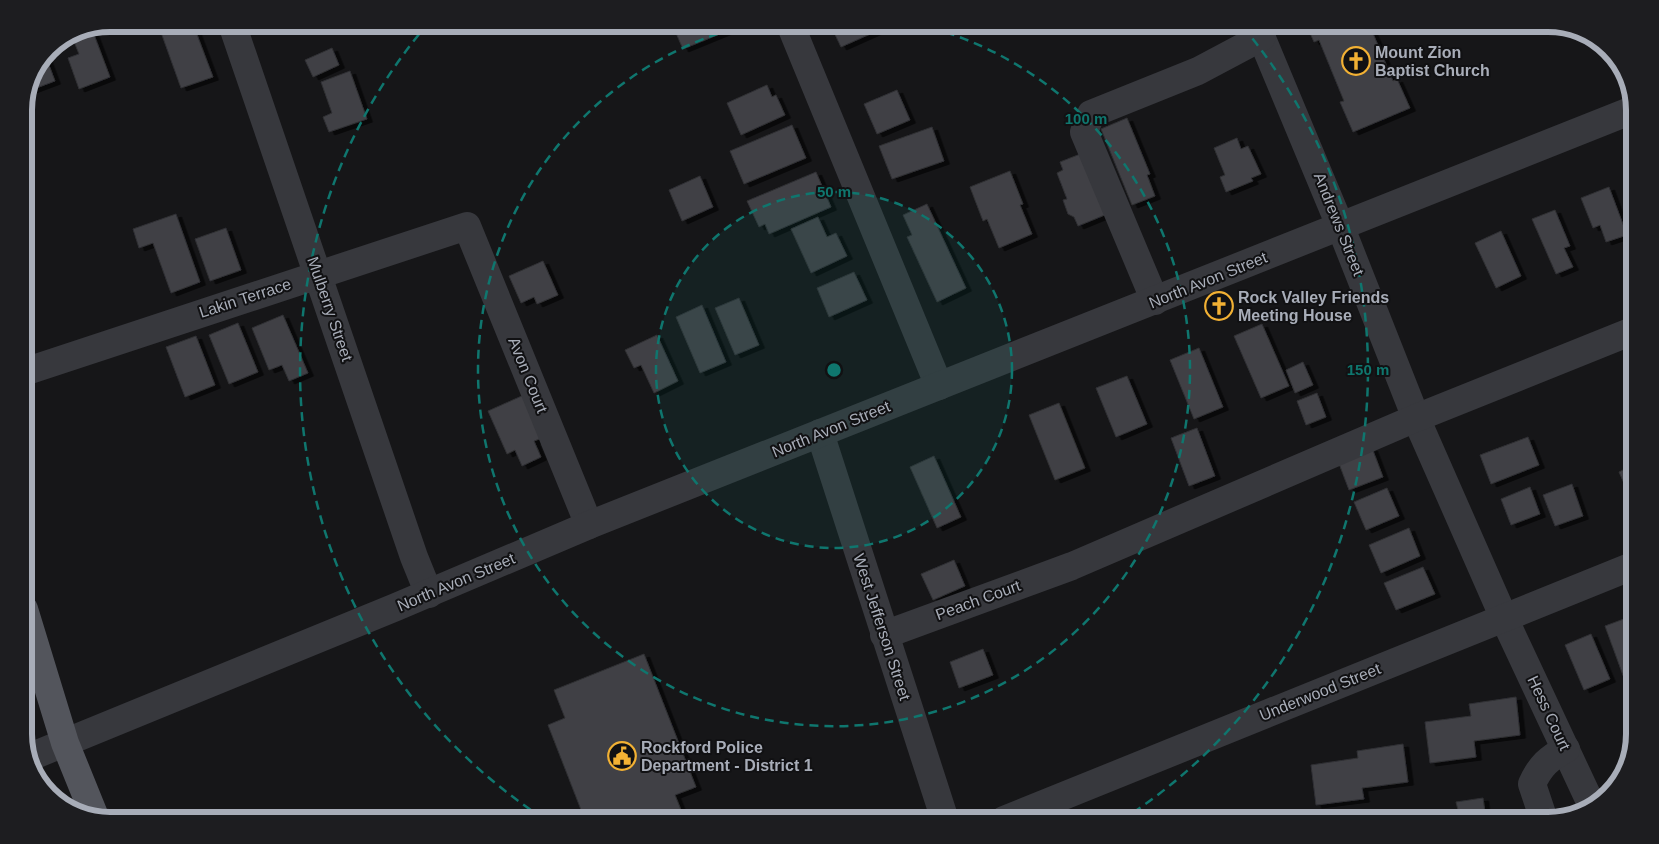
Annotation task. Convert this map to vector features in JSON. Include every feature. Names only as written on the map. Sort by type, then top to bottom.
[{"type":"main road","points":[[33,638],[65,743],[92,809]]},
{"type":"street","name":"Mulberry Street","points":[[235,33],[414,557],[429,594]]},
{"type":"street","points":[[794,33],[939,386]]},
{"type":"street","points":[[1154,301],[1084,132],[1091,114],[1198,71],[1255,33]]},
{"type":"street","name":"Andrews Street","points":[[1260,33],[1341,228],[1416,418],[1504,618]]},
{"type":"street","name":"North Avon Street","points":[[36,755],[429,594],[589,525],[820,432],[1341,228],[1626,113]]},
{"type":"street","name":"Lakin Terrace","points":[[33,369],[467,226]]},
{"type":"street","name":"Avon Court","points":[[467,226],[589,525]]},
{"type":"street","name":"Peach Court","points":[[884,635],[1072,566],[1416,418],[1626,334]]},
{"type":"street","name":"West Jefferson Street","points":[[820,432],[942,812]]},
{"type":"street","name":"Underwood Street","points":[[1024,812],[1626,568]]},
{"type":"street","name":"Hess Court","points":[[1504,618],[1589,800]]},
{"type":"street","points":[[1541,812],[1532,784],[1538,770],[1548,759],[1566,749]]},
{"type":"building","points":[[161,33],[196,33],[213,77],[181,88]]},
{"type":"building","points":[[676,33],[722,33],[683,49]]},
{"type":"building","points":[[834,33],[872,33],[841,47]]},
{"type":"building","name":"Mount Zion Baptist Church","points":[[1310,33],[1373,33],[1393,81],[1397,79],[1410,108],[1353,132],[1340,102],[1344,101],[1319,40],[1314,42]]},
{"type":"building","points":[[94,35],[110,77],[79,89],[68,58],[79,54],[74,42]]},
{"type":"building","points":[[332,48],[339,65],[313,77],[305,60]]},
{"type":"building","points":[[49,64],[55,81],[36,88]]},
{"type":"building","points":[[350,71],[367,119],[329,132],[323,117],[332,113],[321,82]]},
{"type":"building","points":[[767,85],[772,97],[776,95],[785,115],[741,135],[727,103]]},
{"type":"building","points":[[897,90],[910,120],[877,134],[864,104]]},
{"type":"building","points":[[1127,118],[1150,174],[1147,175],[1155,196],[1132,205],[1101,129]]},
{"type":"building","points":[[792,125],[806,158],[744,184],[730,151]]},
{"type":"building","points":[[932,127],[944,161],[892,179],[879,146]]},
{"type":"building","points":[[1237,138],[1241,149],[1248,146],[1261,174],[1251,178],[1253,181],[1226,192],[1220,177],[1225,175],[1214,148]]},
{"type":"building","points":[[1083,153],[1112,212],[1078,226],[1074,217],[1068,214],[1063,200],[1067,199],[1057,173],[1063,170],[1060,162]]},
{"type":"building","points":[[1010,171],[1023,204],[1020,205],[1032,234],[999,248],[987,219],[983,221],[970,187]]},
{"type":"building","points":[[816,172],[831,207],[769,234],[765,224],[759,227],[747,201]]},
{"type":"building","points":[[700,176],[713,207],[682,221],[669,190]]},
{"type":"building","points":[[1609,187],[1626,235],[1606,242],[1600,225],[1593,228],[1581,198]]},
{"type":"building","points":[[927,204],[966,288],[937,302],[907,237],[912,235],[903,215]]},
{"type":"building","points":[[1555,210],[1570,246],[1564,248],[1573,267],[1556,274],[1532,219]]},
{"type":"building","points":[[176,214],[200,282],[171,293],[153,243],[139,248],[133,229]]},
{"type":"building","points":[[818,217],[827,237],[836,233],[847,256],[811,273],[791,229]]},
{"type":"building","points":[[226,228],[241,270],[210,281],[195,239]]},
{"type":"building","points":[[1501,231],[1521,276],[1496,288],[1475,243]]},
{"type":"building","points":[[543,261],[558,295],[537,304],[534,297],[521,303],[509,276]]},
{"type":"building","points":[[854,272],[867,300],[829,317],[817,288]]},
{"type":"building","points":[[739,298],[759,345],[735,355],[715,308]]},
{"type":"building","points":[[702,305],[726,362],[700,373],[676,317]]},
{"type":"building","points":[[283,315],[308,373],[289,381],[282,365],[269,370],[252,328]]},
{"type":"building","points":[[238,323],[258,372],[229,384],[209,335]]},
{"type":"building","points":[[1262,324],[1289,386],[1261,398],[1234,336]]},
{"type":"building","points":[[657,335],[678,381],[654,393],[641,365],[634,368],[625,350]]},
{"type":"building","points":[[196,336],[215,385],[185,397],[166,347]]},
{"type":"building","points":[[1199,348],[1223,407],[1194,419],[1170,360]]},
{"type":"building","points":[[1303,362],[1313,385],[1295,393],[1286,370]]},
{"type":"building","points":[[1127,376],[1147,424],[1116,437],[1096,388]]},
{"type":"building","points":[[1317,393],[1326,417],[1306,425],[1297,401]]},
{"type":"building","points":[[524,395],[542,438],[534,441],[541,457],[522,466],[515,450],[507,454],[488,411]]},
{"type":"building","points":[[1059,403],[1085,468],[1055,480],[1029,415]]},
{"type":"building","points":[[1197,428],[1215,476],[1189,486],[1171,438]]},
{"type":"building","points":[[1528,437],[1539,465],[1491,484],[1480,455]]},
{"type":"building","points":[[1372,448],[1383,477],[1349,490],[1338,461]]},
{"type":"building","points":[[934,456],[961,517],[937,528],[910,467]]},
{"type":"building","points":[[1626,468],[1626,488],[1619,472]]},
{"type":"building","points":[[1572,484],[1583,516],[1555,526],[1543,495]]},
{"type":"building","points":[[1530,487],[1540,514],[1511,525],[1501,499]]},
{"type":"building","points":[[1387,488],[1399,516],[1366,530],[1354,502]]},
{"type":"building","points":[[1409,528],[1420,556],[1381,573],[1369,545]]},
{"type":"building","points":[[954,560],[965,586],[933,600],[921,574]]},
{"type":"building","points":[[1423,567],[1435,594],[1396,610],[1384,583]]},
{"type":"building","points":[[1626,618],[1626,677],[1624,678],[1605,626]]},
{"type":"building","points":[[1591,634],[1610,679],[1584,690],[1565,645]]},
{"type":"building","points":[[983,649],[993,675],[959,688],[950,662]]},
{"type":"building","name":"Rockford Police Department - District 1","points":[[644,654],[696,787],[675,795],[682,812],[582,812],[548,725],[565,718],[554,690]]},
{"type":"building","points":[[1516,697],[1520,735],[1474,741],[1476,757],[1430,763],[1425,722],[1471,716],[1469,704]]},
{"type":"building","points":[[1403,744],[1408,782],[1362,788],[1364,799],[1316,805],[1311,765],[1358,758],[1357,751]]},
{"type":"building","points":[[1483,798],[1485,812],[1445,812],[1458,810],[1456,802]]},
{"type":"place","name":"Mount Zion Baptist Church","points":[[1356,61]]},
{"type":"place","name":"Rock Valley Friends Meeting House","points":[[1219,306]]},
{"type":"place","name":"Rockford Police Department - District 1","points":[[622,756]]}]
